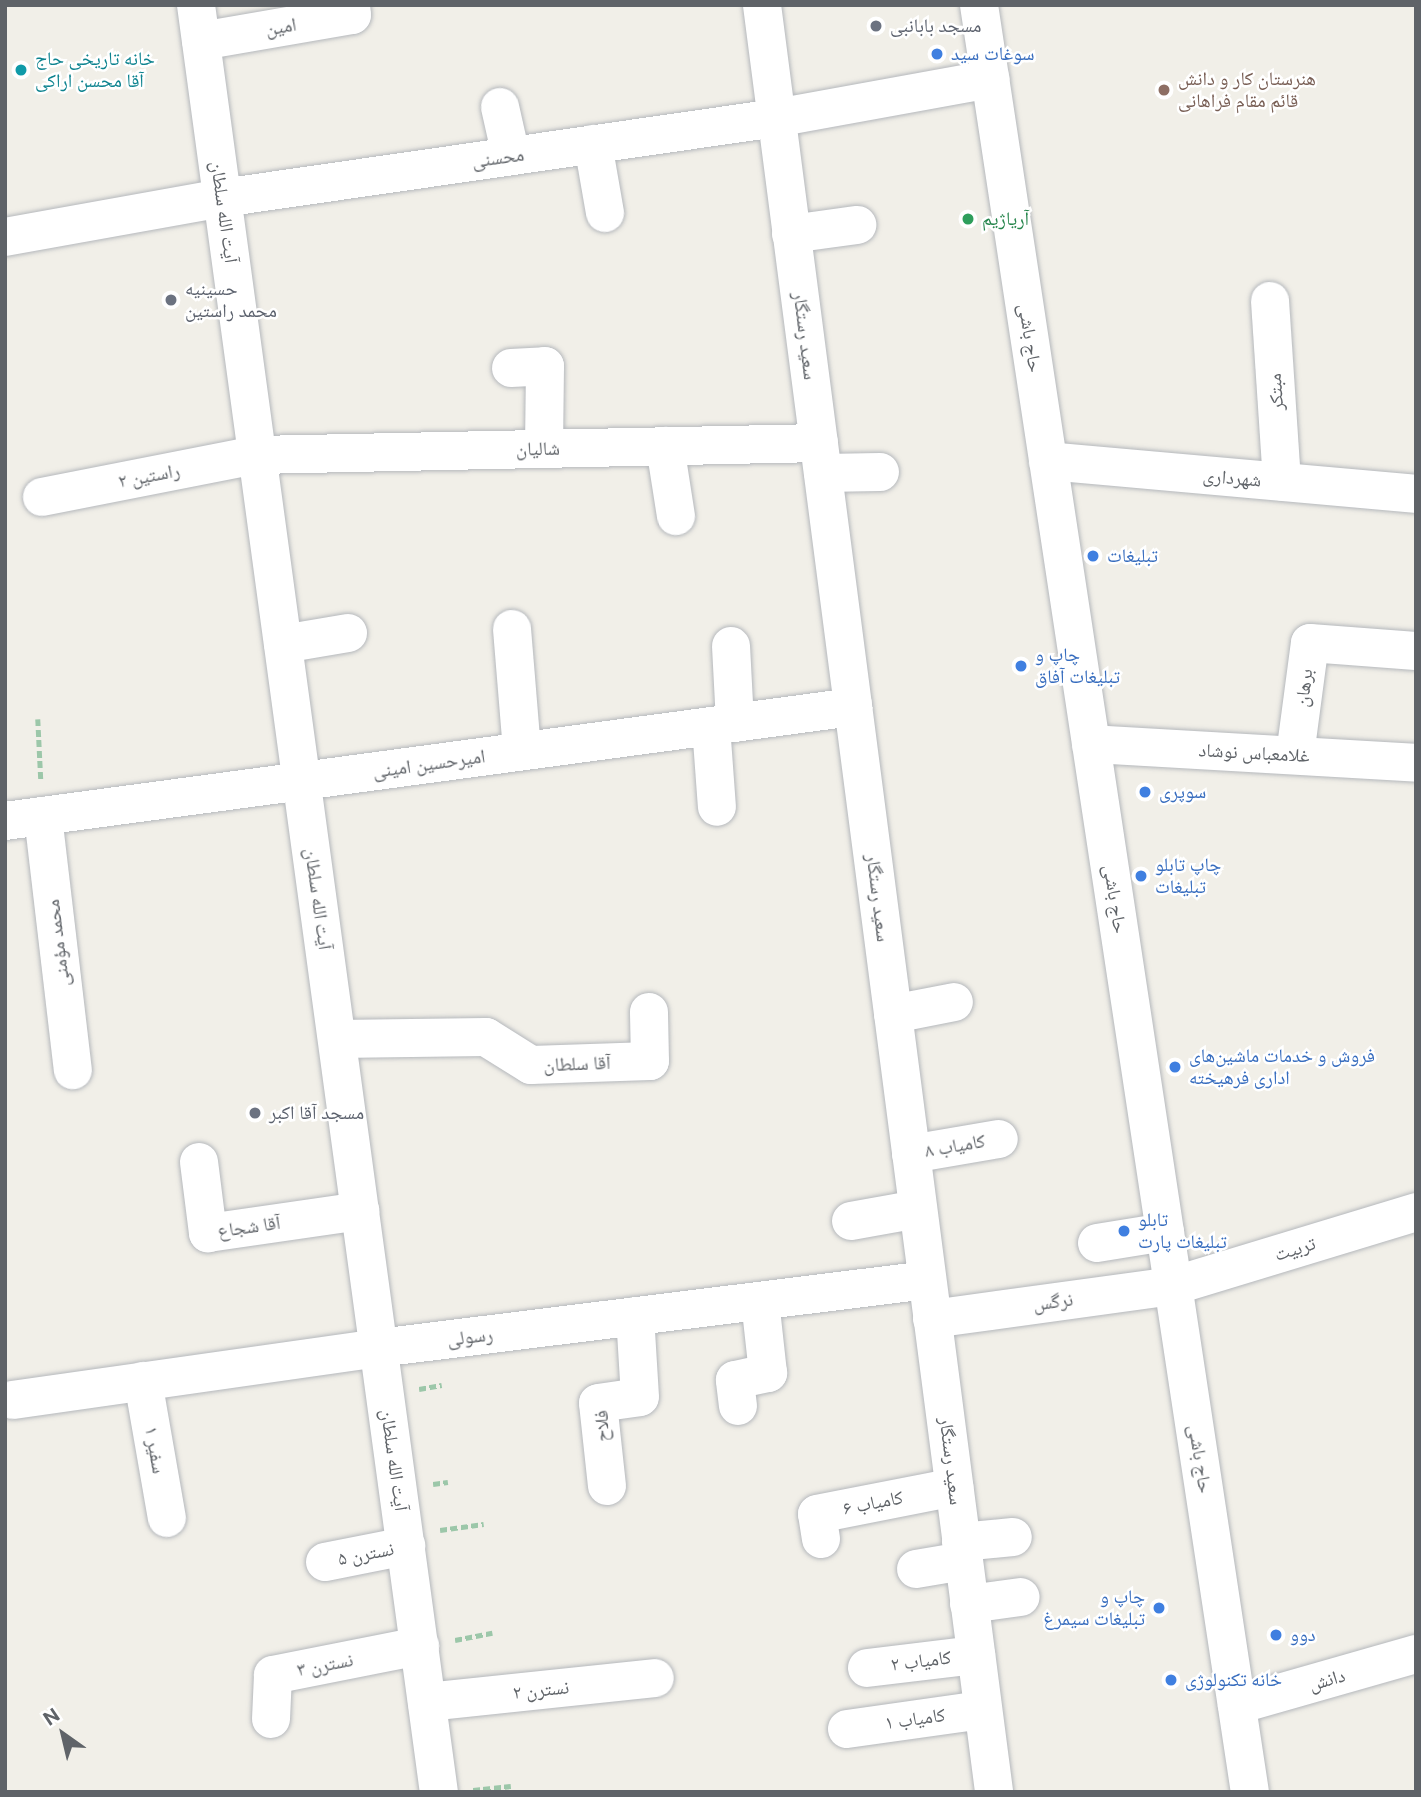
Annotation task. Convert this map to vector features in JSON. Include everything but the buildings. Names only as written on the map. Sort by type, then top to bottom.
[{"type":"street","name":"امین","points":[[198,23],[352,15],[351,5]]},
{"type":"street","name":"سعید رستگار","points":[[762,5],[994,1792]]},
{"type":"street","name":"حاج باشی","points":[[979,5],[1250,1792]]},
{"type":"street","name":"آیت الله سلطان","points":[[198,23],[439,1792]]},
{"type":"street","name":"محسنی","points":[[5,237],[222,198],[776,118],[990,79]]},
{"type":"street","points":[[500,107],[511,156]]},
{"type":"street","points":[[593,144],[605,213]]},
{"type":"street","points":[[791,234],[857,225]]},
{"type":"street","name":"مبتکر","points":[[1270,301],[1282,482]]},
{"type":"street","points":[[511,368],[545,366],[544,449]]},
{"type":"street","points":[[665,446],[676,516]]},
{"type":"street","name":"شالیان","points":[[257,455],[665,446],[821,458],[880,472]]},
{"type":"street","name":"راستین ۲","points":[[41,497],[257,455]]},
{"type":"street","name":"شهرداری","points":[[1048,461],[1416,494]]},
{"type":"street","points":[[512,629],[522,751]]},
{"type":"street","points":[[283,644],[348,633]]},
{"type":"street","name":"برهان","points":[[1295,755],[1310,643],[1416,651]]},
{"type":"street","points":[[717,807],[732,646]]},
{"type":"street","name":"امیرحسین امینی","points":[[5,821],[853,707]]},
{"type":"street","name":"غلامعباس نوشاد","points":[[1091,744],[1416,763]]},
{"type":"street","name":"محمد مؤمنی","points":[[43,816],[73,1070]]},
{"type":"street","points":[[893,1014],[954,1002]]},
{"type":"street","name":"آقا سلطان","points":[[337,1039],[486,1037],[531,1065],[650,1061],[649,1012]]},
{"type":"street","name":"کامیاب ۸","points":[[911,1154],[999,1139]]},
{"type":"street","name":"آقا شجاع","points":[[199,1162],[208,1233],[360,1211]]},
{"type":"street","points":[[851,1221],[918,1209]]},
{"type":"street","name":"تربیت","points":[[1173,1286],[1416,1212]]},
{"type":"street","points":[[1097,1243],[1165,1232]]},
{"type":"street","name":"رسولی","points":[[13,1400],[379,1348],[927,1280]]},
{"type":"street","name":"نرگس","points":[[932,1319],[1173,1286]]},
{"type":"street","points":[[738,1406],[735,1380],[768,1373],[761,1301]]},
{"type":"street","name":"فلاح","points":[[607,1486],[598,1403],[640,1397],[635,1317]]},
{"type":"street","name":"سفیر ۱","points":[[143,1381],[167,1518]]},
{"type":"street","name":"کامیاب ۶","points":[[821,1539],[817,1514],[954,1487]]},
{"type":"street","points":[[916,1569],[962,1551],[1013,1537]]},
{"type":"street","name":"نسترن ۵","points":[[326,1562],[405,1541]]},
{"type":"street","points":[[970,1604],[1021,1598]]},
{"type":"street","name":"نسترن ۳","points":[[271,1719],[273,1675],[419,1646]]},
{"type":"street","name":"دانش","points":[[1237,1705],[1416,1654]]},
{"type":"street","name":"کامیاب ۲","points":[[867,1668],[976,1655]]},
{"type":"street","name":"نسترن ۲","points":[[427,1702],[655,1678]]},
{"type":"street","name":"کامیاب ۱","points":[[847,1729],[983,1710]]},
{"type":"path","points":[[38,719],[43,816]]},
{"type":"path","points":[[405,1541],[484,1524]]},
{"type":"path","points":[[462,1792],[511,1786]]},
{"type":"place","name":"مسجد بابانبی","points":[[876,26]]},
{"type":"place","name":"سوغات سید","points":[[937,54]]},
{"type":"place","name":"خانه تاریخی حاج آقا محسن اراکی","points":[[21,70]]},
{"type":"place","name":"هنرستان کار و دانش قائم مقام فراهانی","points":[[1164,90]]},
{"type":"place","name":"آریاژیم","points":[[968,219]]},
{"type":"place","name":"حسینیه محمد راستین","points":[[171,300]]},
{"type":"place","name":"تبلیغات","points":[[1093,556]]},
{"type":"place","name":"چاپ و تبلیغات آفاق","points":[[1021,666]]},
{"type":"place","name":"سوپری","points":[[1145,792]]},
{"type":"place","name":"چاپ تابلو تبلیغات","points":[[1141,876]]},
{"type":"place","name":"فروش و خدمات ماشین‌های اداری فرهیخته","points":[[1175,1067]]},
{"type":"place","name":"مسجد آقا اکبر","points":[[255,1113]]},
{"type":"place","name":"تابلو تبلیغات پارت","points":[[1124,1231]]},
{"type":"place","name":"چاپ و تبلیغات سیمرغ","points":[[1159,1608]]},
{"type":"place","name":"دوو","points":[[1276,1635]]},
{"type":"place","name":"خانه تکنولوژی","points":[[1171,1680]]}]
